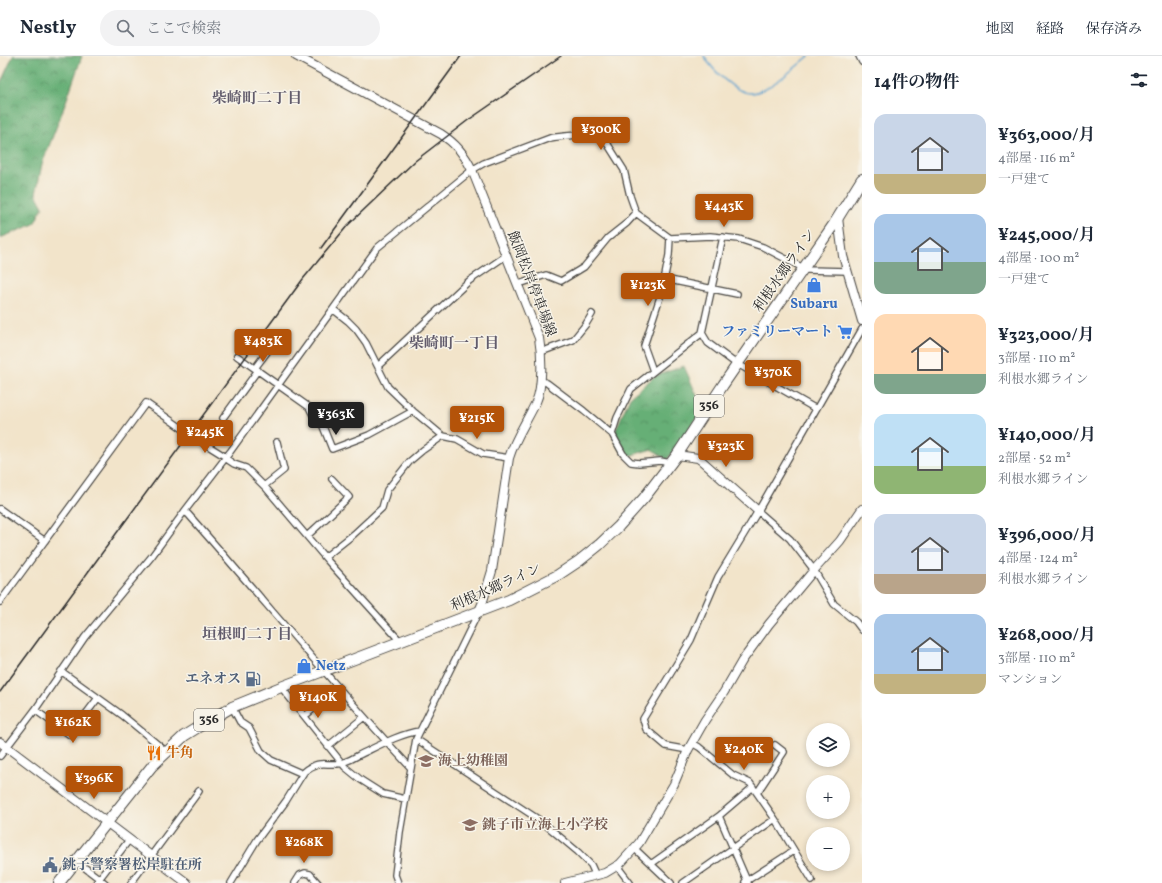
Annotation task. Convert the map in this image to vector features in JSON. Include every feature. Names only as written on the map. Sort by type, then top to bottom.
[{"type":"highway","name":"利根水郷ライン","points":[[59,883],[152,766],[166,752],[200,726],[232,707],[478,613],[532,590],[579,561],[607,537],[623,522],[644,498],[674,459],[838,218],[862,179]]},
{"type":"street","name":"飯岡松岸停車場線","points":[[296,56],[441,134],[458,148],[472,170],[519,284],[539,338],[541,352],[540,380],[536,402],[515,441],[509,458],[492,571],[478,613]]},
{"type":"street","points":[[859,56],[862,62]]},
{"type":"street","points":[[0,756],[3,745],[35,710],[85,637],[152,556],[334,310],[377,248],[472,170],[484,163],[550,138],[588,135],[600,132],[624,170],[630,196],[636,213],[670,238],[710,236],[739,239],[763,247],[803,269],[847,271]]},
{"type":"street","points":[[519,284],[546,275],[561,281],[566,279],[584,267],[608,238],[627,223],[636,213]]},
{"type":"street","points":[[838,218],[840,240],[847,271],[862,321]]},
{"type":"street","points":[[723,237],[702,333],[708,344],[735,363],[816,409]]},
{"type":"street","points":[[653,371],[644,346],[665,279],[670,238]]},
{"type":"street","points":[[378,366],[469,281],[507,255]]},
{"type":"street","points":[[665,279],[737,294]]},
{"type":"street","points":[[334,310],[356,328],[366,343],[388,387],[413,411],[443,436],[457,439],[483,454],[509,458]]},
{"type":"street","points":[[541,352],[573,340],[592,314]]},
{"type":"street","points":[[812,880],[793,851],[775,819],[750,783],[733,775],[699,748],[690,746],[666,746],[646,729],[643,719],[691,640],[718,576],[758,511],[862,329]]},
{"type":"street","points":[[612,434],[617,418],[631,389],[636,383],[702,333]]},
{"type":"street","points":[[223,418],[276,340]]},
{"type":"street","points":[[238,356],[309,407],[316,421],[322,424],[332,448],[369,435],[413,411]]},
{"type":"street","points":[[540,380],[552,386],[612,434],[623,454],[632,462],[639,463],[698,458],[702,461],[790,539],[814,570],[834,604],[856,622],[862,630]]},
{"type":"street","points":[[0,602],[146,403],[183,429]]},
{"type":"street","points":[[325,557],[354,534],[382,508],[387,490],[410,461],[443,436]]},
{"type":"street","points":[[194,437],[234,464],[246,468],[264,486],[401,642]]},
{"type":"street","points":[[264,486],[284,470],[277,442]]},
{"type":"street","points":[[307,536],[349,497],[332,479]]},
{"type":"street","points":[[0,509],[44,541]]},
{"type":"street","points":[[565,883],[584,881],[605,873],[620,864],[634,848],[674,784],[690,746],[742,661],[769,624],[840,540],[862,509]]},
{"type":"street","points":[[184,512],[188,514],[323,671],[411,768]]},
{"type":"street","points":[[398,883],[395,875],[400,832],[416,739],[478,613]]},
{"type":"street","points":[[61,671],[122,715],[166,752]]},
{"type":"street","points":[[281,687],[341,763],[360,780],[383,794],[390,797],[405,799]]},
{"type":"street","points":[[305,716],[338,688]]},
{"type":"street","points":[[35,710],[70,735],[98,698]]},
{"type":"street","points":[[232,707],[240,722],[249,728],[261,751],[271,760],[303,774]]},
{"type":"street","points":[[328,746],[364,717]]},
{"type":"street","points":[[231,883],[257,840],[308,768],[315,764],[341,763],[387,742],[420,730]]},
{"type":"street","points":[[416,739],[541,822],[578,852],[591,865],[596,876]]},
{"type":"street","points":[[3,745],[187,883]]},
{"type":"street","points":[[757,793],[784,752],[775,745]]},
{"type":"street","points":[[651,864],[719,816],[753,787]]},
{"type":"street","points":[[131,883],[199,791]]},
{"type":"street","points":[[719,816],[746,882],[793,851]]},
{"type":"street","points":[[683,883],[775,819]]},
{"type":"street","points":[[98,881],[129,840]]},
{"type":"street","points":[[634,848],[670,883]]},
{"type":"street","points":[[76,861],[98,881],[105,883]]},
{"type":"street","points":[[617,866],[630,883]]},
{"type":"street","points":[[294,883],[300,875],[305,873],[310,874],[318,883]]},
{"type":"green space","points":[[13,56],[82,56],[42,164],[36,194],[43,207],[34,224],[0,238],[0,84]]},
{"type":"green space","points":[[684,366],[698,398],[698,417],[667,460],[652,449],[629,456],[614,434],[630,397],[655,376]]},
{"type":"waterway","points":[[704,56],[718,74],[731,85],[745,92],[752,93],[759,92],[774,83],[809,56]]},
{"type":"railway","points":[[321,248],[461,56]]},
{"type":"railway","points":[[0,692],[303,279],[348,225],[415,161],[467,121],[561,56]]},
{"type":"place","name":"Subaru","points":[[814,285]]},
{"type":"place","name":"ファミリーマート","points":[[845,332]]},
{"type":"place","name":"Netz","points":[[304,666]]},
{"type":"place","name":"エネオス","points":[[253,679]]},
{"type":"place","name":"牛角","points":[[154,753]]},
{"type":"place","name":"海上幼稚園","points":[[426,761]]},
{"type":"place","name":"銚子市立海上小学校","points":[[470,825]]},
{"type":"place","name":"銚子警察署松岸駐在所","points":[[50,865]]},
{"type":"district","name":"柴崎町二丁目","points":[[257,99]]},
{"type":"district","name":"柴崎町一丁目","points":[[454,344]]},
{"type":"district","name":"垣根町二丁目","points":[[247,635]]}]
